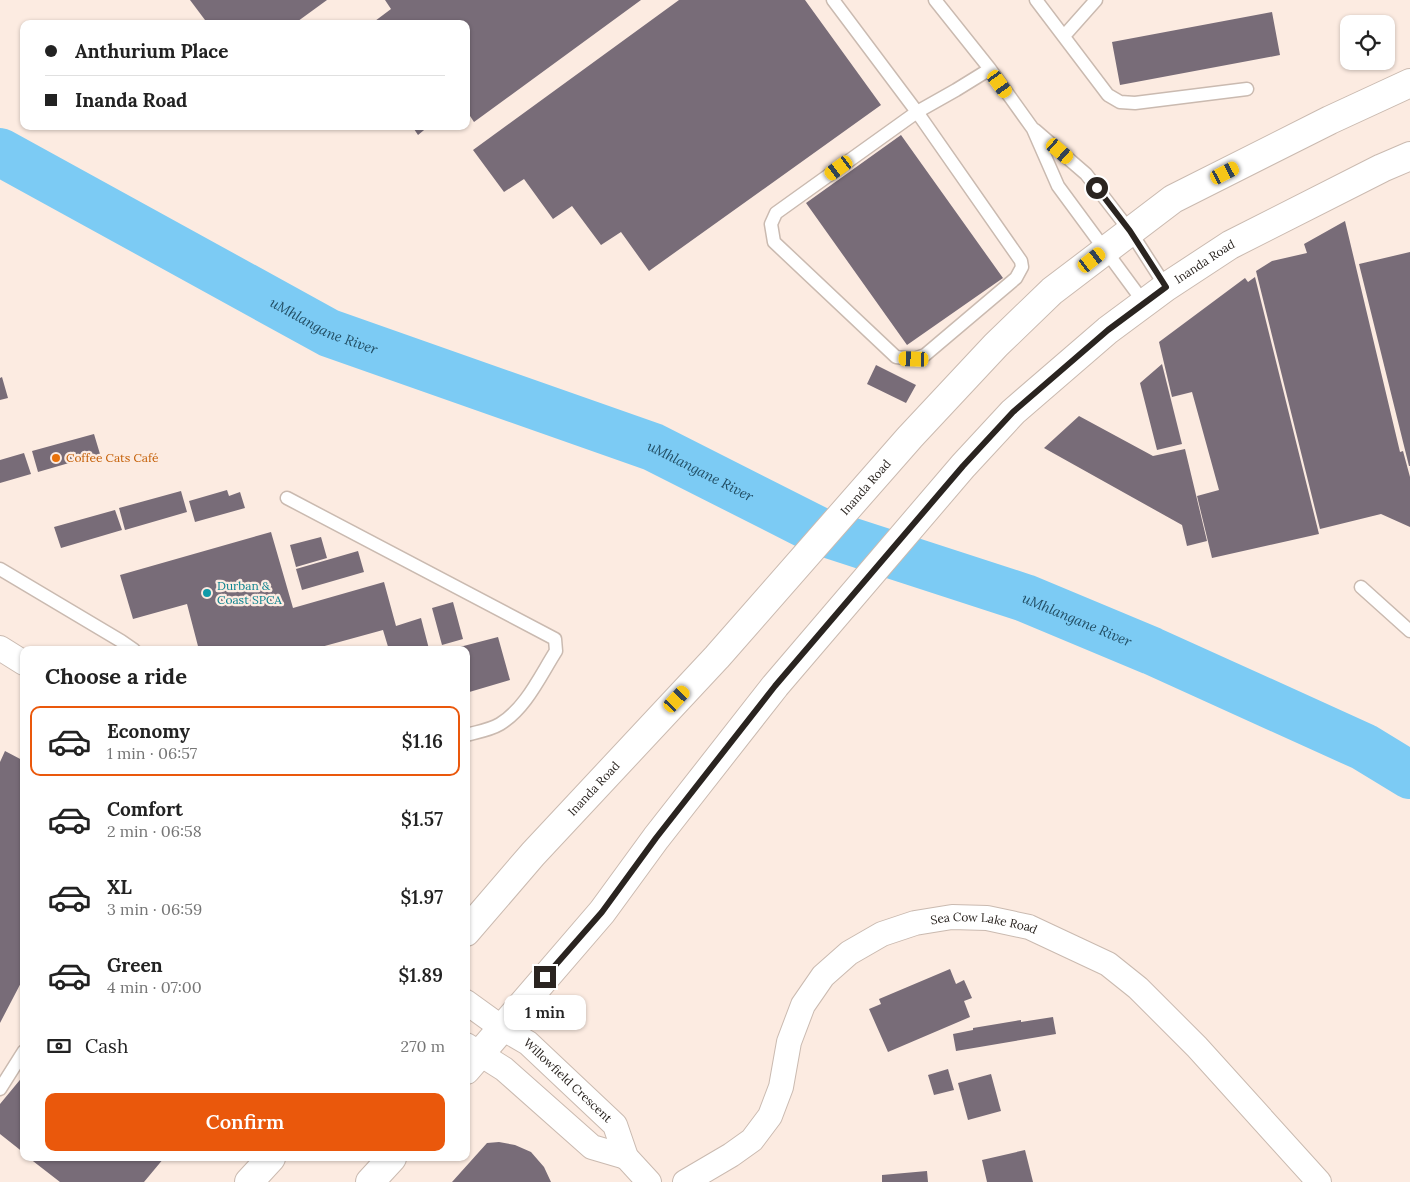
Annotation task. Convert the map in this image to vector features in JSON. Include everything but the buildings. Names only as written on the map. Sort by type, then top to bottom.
[{"type":"main road","name":"Inanda Road","points":[[470,927],[533,854],[716,657],[910,437],[996,344],[1052,291],[1172,199],[1330,120],[1410,83]]},
{"type":"main road","name":"Inanda Road","points":[[471,1056],[502,1028],[602,912],[656,838],[775,686],[963,466],[1013,412],[1108,330],[1166,287],[1230,245],[1382,168],[1410,156]]},
{"type":"main road","points":[[249,1182],[268,1161]]},
{"type":"main road","points":[[370,1182],[389,1161]]},
{"type":"street","points":[[0,649],[20,661]]},
{"type":"street","name":"Sea Cow Lake Road","points":[[685,1182],[731,1155],[752,1140],[770,1116],[781,1087],[789,1042],[803,1005],[823,976],[849,953],[882,934],[915,923],[952,917],[987,918],[1029,926],[1108,964],[1138,988],[1197,1048],[1319,1182]]},
{"type":"street","name":"Willowfield Crescent","points":[[470,1005],[502,1028],[528,1042],[615,1125],[626,1157],[649,1182]]},
{"type":"street","points":[[471,1056],[504,1069],[592,1147],[626,1157]]},
{"type":"lane","points":[[833,0],[917,112],[1021,261],[1022,267],[1016,278],[926,355],[914,359],[896,357],[774,242],[771,224],[776,213],[917,112],[990,69]]},
{"type":"lane","points":[[935,0],[990,69],[1033,129],[1058,186],[1145,304]]},
{"type":"lane","points":[[1036,0],[1108,95],[1120,102],[1135,103],[1247,88]]},
{"type":"lane","points":[[1064,36],[1096,0]]},
{"type":"lane","points":[[1033,129],[1086,174],[1130,231],[1166,287]]},
{"type":"lane","points":[[287,498],[555,639],[556,651],[523,705],[498,725],[470,734]]},
{"type":"lane","points":[[0,569],[128,646]]},
{"type":"lane","points":[[1361,587],[1410,631]]},
{"type":"lane","points":[[0,1089],[20,1057]]},
{"type":"waterway","name":"uMhlangane River","points":[[0,152],[329,333],[653,447],[819,531],[1025,598],[1152,651],[1364,747],[1410,775]]},
{"type":"place","name":"Coffee Cats Café","points":[[56,458]]},
{"type":"place","name":"Durban & Coast SPCA","points":[[207,593]]},
{"type":"route","points":[[545,977],[602,912],[656,838],[775,686],[963,466],[1013,412],[1108,330],[1166,287],[1130,231],[1097,188]]}]
